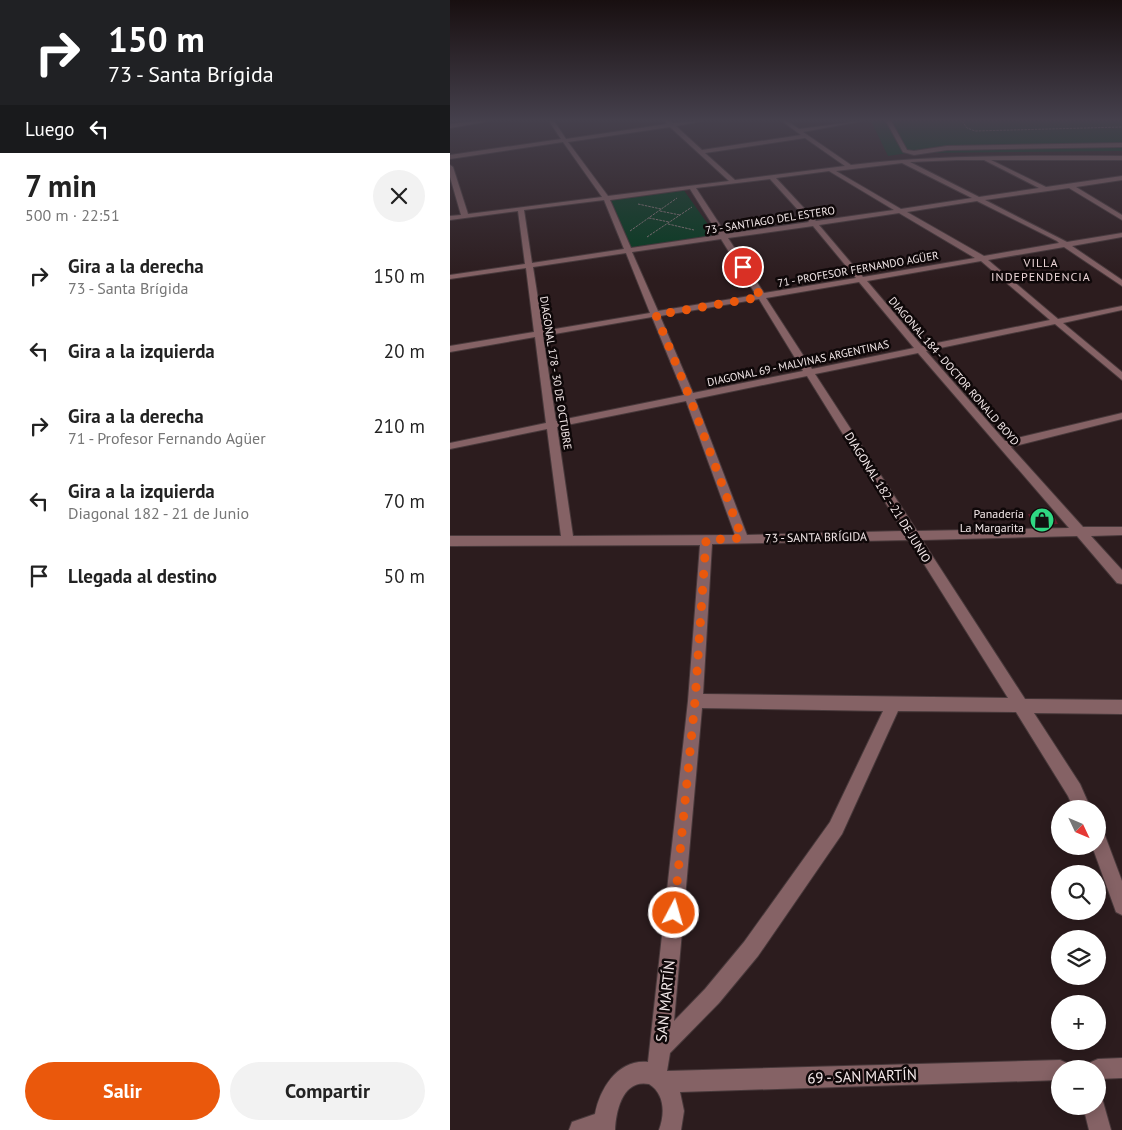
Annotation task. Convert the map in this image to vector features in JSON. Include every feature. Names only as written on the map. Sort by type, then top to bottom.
[{"type":"street","points":[[452,174],[466,216]]},
{"type":"street","points":[[589,174],[606,198],[630,251],[690,398],[742,538]]},
{"type":"street","points":[[725,174],[734,182]]},
{"type":"street","points":[[450,218],[795,174]]},
{"type":"street","points":[[837,174],[983,259],[1122,377]]},
{"type":"street","points":[[929,174],[1068,245],[1122,284]]},
{"type":"street","points":[[1015,174],[1045,189]]},
{"type":"street","name":"DIAGONAL 184 - DOCTOR RONALD BOYD","points":[[771,177],[814,223],[860,280],[1122,579]]},
{"type":"street","name":"73 - SANTIAGO DEL ESTERO","points":[[450,277],[1122,178]]},
{"type":"street","points":[[1069,186],[1122,218]]},
{"type":"street","name":"DIAGONAL 182 - 21 DE JUNIO","points":[[692,187],[1079,800]]},
{"type":"street","name":"DIAGONAL 178 - 30 DE OCTUBRE","points":[[521,209],[568,540]]},
{"type":"street","name":"71 - PROFESOR FERNANDO AGÜER","points":[[450,349],[1122,235]]},
{"type":"street","name":"DIAGONAL 69 - MALVINAS ARGENTINAS","points":[[450,446],[1122,308]]},
{"type":"street","points":[[1004,446],[1122,416]]},
{"type":"street","name":"73 - SANTA BRÍGIDA","points":[[450,541],[706,540],[1122,531]]},
{"type":"street","name":"SAN MARTÍN","points":[[660,1078],[661,1048],[695,701],[706,540]]},
{"type":"street","points":[[695,701],[1122,707]]},
{"type":"street","points":[[661,1048],[712,996],[751,949],[836,828],[893,705]]},
{"type":"street","points":[[1104,855],[1122,906]]},
{"type":"street","points":[[1106,1069],[1122,1068]]},
{"type":"street","name":"69 - SAN MARTÍN","points":[[580,1130],[604,1126],[607,1106],[614,1091],[623,1080],[634,1073],[645,1072],[660,1078],[1051,1070]]},
{"type":"street","points":[[660,1078],[671,1094],[674,1108],[670,1130]]},
{"type":"street","points":[[1096,1115],[1100,1130]]},
{"type":"path","points":[[633,238],[630,231],[677,199]]},
{"type":"path","points":[[644,240],[694,206]]},
{"type":"path","points":[[660,210],[680,215]]},
{"type":"path","points":[[649,218],[701,232]]},
{"type":"green space","points":[[683,189],[717,237],[632,249],[610,198]]},
{"type":"building","points":[[1052,512],[1058,524],[1033,525],[1028,514]]},
{"type":"place","name":"Panadería La Margarita","points":[[1042,520]]},
{"type":"district","name":"VILLA INDEPENDENCIA","points":[[1041,269]]},
{"type":"route","points":[[674,913],[695,701],[706,540],[742,538],[690,398],[656,315],[761,297],[743,267]]}]
